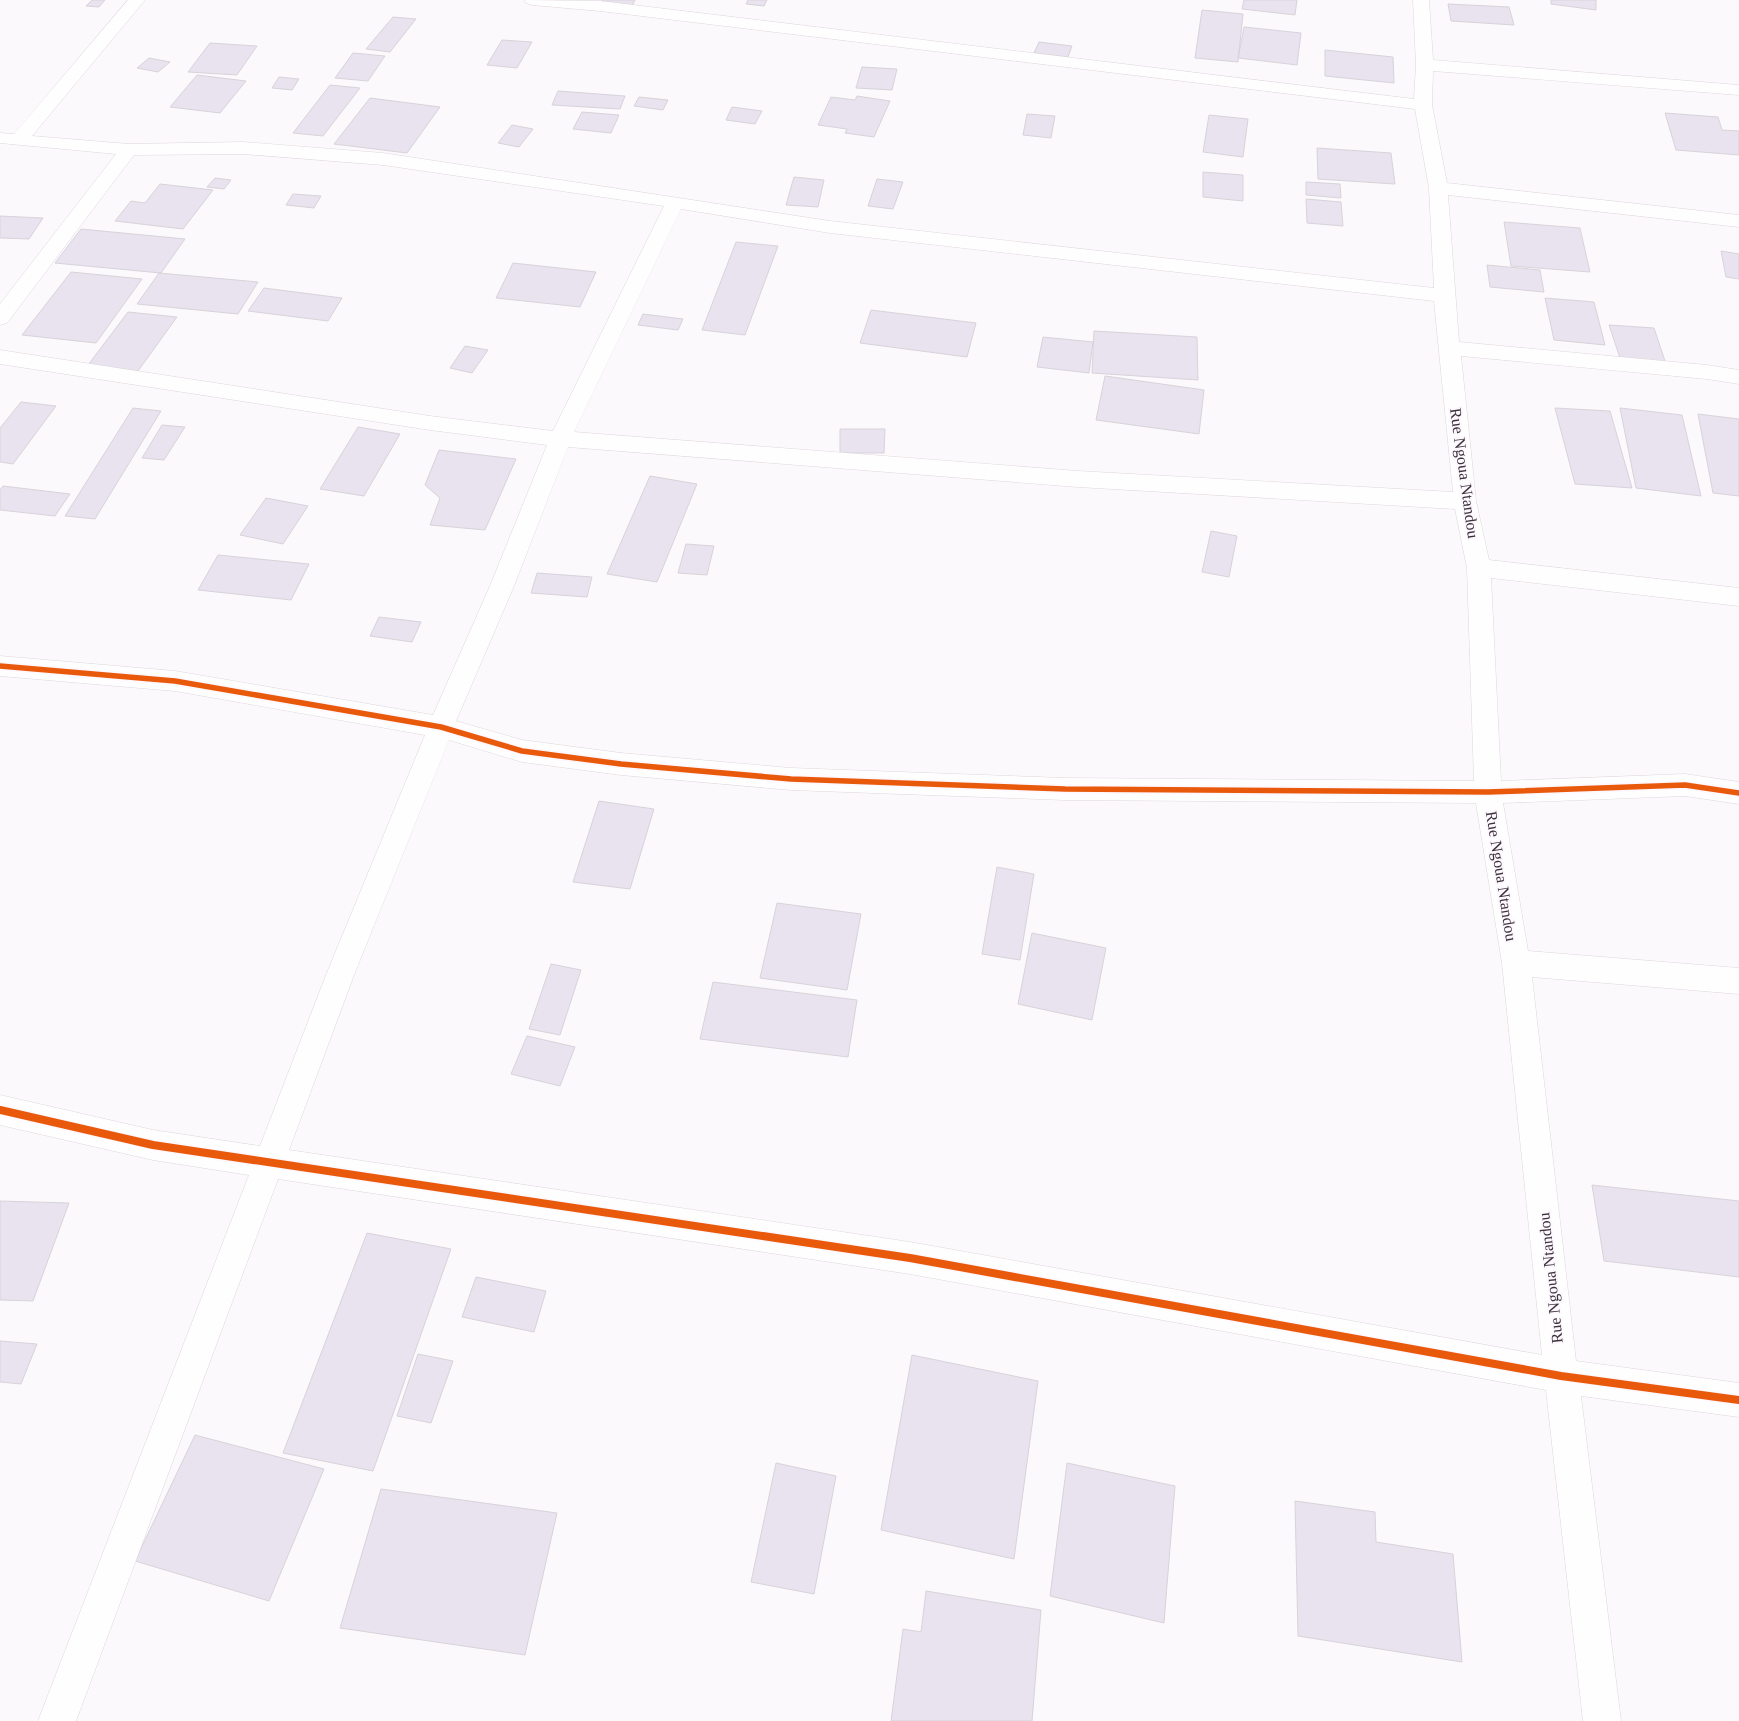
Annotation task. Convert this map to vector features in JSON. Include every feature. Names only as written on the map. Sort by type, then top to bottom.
[{"type":"street","points":[[20,140],[137,0]]},
{"type":"street","points":[[532,0],[600,6],[1423,105]]},
{"type":"street","name":"Rue Ngoua Ntandou","points":[[1421,0],[1425,65],[1423,105],[1438,188],[1444,296],[1465,500],[1478,568],[1488,792],[1516,963],[1560,1376],[1602,1721]]},
{"type":"street","points":[[1425,65],[1739,90]]},
{"type":"street","points":[[0,138],[128,150],[243,148],[383,159],[830,227],[1444,296]]},
{"type":"street","points":[[0,318],[128,150]]},
{"type":"street","points":[[1438,188],[1739,221]]},
{"type":"street","points":[[57,1721],[340,975],[441,727],[502,586],[560,439],[675,202]]},
{"type":"street","points":[[1450,348],[1697,371],[1739,377]]},
{"type":"street","points":[[0,357],[430,423],[560,439],[1078,479],[1465,500]]},
{"type":"street","points":[[1478,568],[1739,597]]},
{"type":"street","points":[[0,666],[175,681],[441,727],[522,750],[621,764],[791,779],[1065,789],[1488,792],[1685,785],[1739,793]]},
{"type":"street","points":[[1516,963],[1739,981]]},
{"type":"street","points":[[0,1110],[153,1145],[910,1258],[1560,1376],[1739,1400]]},
{"type":"building","points":[[92,0],[105,0],[99,7],[86,6]]},
{"type":"building","points":[[602,0],[635,0],[630,10],[598,7]]},
{"type":"building","points":[[748,0],[767,0],[764,6],[746,4]]},
{"type":"building","points":[[1244,0],[1297,0],[1295,15],[1242,9]]},
{"type":"building","points":[[1551,0],[1596,0],[1596,10],[1551,4]]},
{"type":"building","points":[[1448,4],[1509,7],[1514,25],[1451,21]]},
{"type":"building","points":[[1202,10],[1243,14],[1238,62],[1195,58]]},
{"type":"building","points":[[393,17],[416,19],[390,52],[366,49]]},
{"type":"building","points":[[1244,27],[1301,33],[1297,65],[1238,58]]},
{"type":"building","points":[[502,40],[532,42],[517,68],[487,65]]},
{"type":"building","points":[[1039,42],[1072,46],[1068,57],[1034,53]]},
{"type":"building","points":[[210,43],[257,46],[237,75],[188,72]]},
{"type":"building","points":[[1325,50],[1393,57],[1394,83],[1325,76]]},
{"type":"building","points":[[353,53],[385,56],[368,81],[335,78]]},
{"type":"building","points":[[149,58],[170,62],[158,72],[137,68]]},
{"type":"building","points":[[862,67],[897,69],[892,90],[856,88]]},
{"type":"building","points":[[197,75],[246,81],[220,113],[170,107]]},
{"type":"building","points":[[279,77],[299,79],[292,90],[272,88]]},
{"type":"building","points":[[330,85],[360,88],[323,136],[293,133]]},
{"type":"building","points":[[558,91],[625,96],[620,109],[552,105]]},
{"type":"building","points":[[857,96],[890,101],[874,137],[845,133],[847,129],[818,125],[831,97],[855,100]]},
{"type":"building","points":[[639,97],[668,100],[663,110],[634,106]]},
{"type":"building","points":[[370,98],[440,107],[407,153],[334,144]]},
{"type":"building","points":[[732,107],[762,111],[755,124],[726,120]]},
{"type":"building","points":[[582,112],[619,115],[611,133],[573,129]]},
{"type":"building","points":[[1665,113],[1718,117],[1722,130],[1739,131],[1739,155],[1676,150]]},
{"type":"building","points":[[1027,114],[1055,116],[1051,138],[1023,135]]},
{"type":"building","points":[[1209,115],[1248,119],[1243,157],[1203,152]]},
{"type":"building","points":[[512,125],[533,129],[519,147],[498,143]]},
{"type":"building","points":[[1317,148],[1391,153],[1395,184],[1318,179]]},
{"type":"building","points":[[1203,172],[1243,175],[1243,201],[1203,197]]},
{"type":"building","points":[[794,177],[824,180],[818,207],[786,205]]},
{"type":"building","points":[[215,178],[231,180],[224,189],[207,187]]},
{"type":"building","points":[[877,179],[903,182],[893,209],[868,206]]},
{"type":"building","points":[[1306,182],[1340,184],[1341,198],[1306,195]]},
{"type":"building","points":[[160,184],[213,190],[183,229],[115,221],[131,201],[145,203]]},
{"type":"building","points":[[293,194],[321,196],[314,208],[286,205]]},
{"type":"building","points":[[1306,199],[1341,202],[1343,226],[1307,223]]},
{"type":"building","points":[[0,216],[43,218],[29,239],[0,238]]},
{"type":"building","points":[[1504,222],[1580,228],[1590,272],[1511,266]]},
{"type":"building","points":[[81,229],[185,239],[161,273],[55,263]]},
{"type":"building","points":[[736,242],[778,246],[745,335],[702,330]]},
{"type":"building","points":[[1721,251],[1739,254],[1739,279],[1726,277]]},
{"type":"building","points":[[513,263],[596,272],[580,307],[496,298]]},
{"type":"building","points":[[1487,265],[1540,270],[1544,292],[1490,287]]},
{"type":"building","points":[[71,272],[142,279],[96,343],[22,335]]},
{"type":"building","points":[[159,273],[258,282],[238,314],[137,304]]},
{"type":"building","points":[[264,288],[342,298],[328,321],[248,311]]},
{"type":"building","points":[[1545,298],[1594,302],[1605,345],[1554,340]]},
{"type":"building","points":[[871,310],[976,323],[967,357],[860,343]]},
{"type":"building","points":[[128,312],[177,317],[138,371],[88,365]]},
{"type":"building","points":[[643,314],[683,319],[678,330],[638,325]]},
{"type":"building","points":[[1609,325],[1654,328],[1666,364],[1621,361]]},
{"type":"building","points":[[1094,331],[1197,337],[1198,380],[1092,373]]},
{"type":"building","points":[[1043,337],[1093,342],[1089,373],[1037,367]]},
{"type":"building","points":[[465,346],[488,350],[472,373],[450,368]]},
{"type":"building","points":[[1105,376],[1204,390],[1199,434],[1096,420]]},
{"type":"building","points":[[21,402],[56,406],[13,464],[0,462],[0,428]]},
{"type":"building","points":[[133,408],[161,411],[95,519],[65,516]]},
{"type":"building","points":[[1555,408],[1610,411],[1632,488],[1575,484]]},
{"type":"building","points":[[1620,408],[1682,415],[1701,496],[1636,488]]},
{"type":"building","points":[[1698,414],[1739,419],[1739,496],[1713,493]]},
{"type":"building","points":[[162,425],[185,427],[164,460],[142,458]]},
{"type":"building","points":[[358,427],[400,434],[364,496],[320,489]]},
{"type":"building","points":[[840,429],[885,429],[884,453],[840,453]]},
{"type":"building","points":[[439,450],[516,459],[485,530],[430,525],[440,498],[425,485]]},
{"type":"building","points":[[650,476],[697,484],[657,582],[607,574]]},
{"type":"building","points":[[3,486],[70,494],[55,516],[0,510],[0,490]]},
{"type":"building","points":[[266,498],[308,506],[283,544],[240,535]]},
{"type":"building","points":[[1211,531],[1237,536],[1229,577],[1202,572]]},
{"type":"building","points":[[686,544],[714,546],[707,575],[678,573]]},
{"type":"building","points":[[218,555],[309,564],[291,600],[198,590]]},
{"type":"building","points":[[537,573],[592,577],[587,597],[531,593]]},
{"type":"building","points":[[379,617],[421,622],[412,642],[370,636]]},
{"type":"building","points":[[599,801],[654,809],[630,889],[573,882]]},
{"type":"building","points":[[997,867],[1034,874],[1020,960],[982,954]]},
{"type":"building","points":[[777,903],[861,914],[847,990],[760,978]]},
{"type":"building","points":[[1032,933],[1106,948],[1092,1020],[1018,1004]]},
{"type":"building","points":[[551,964],[581,970],[560,1035],[529,1029]]},
{"type":"building","points":[[713,982],[857,1000],[848,1057],[700,1039]]},
{"type":"building","points":[[527,1036],[575,1047],[560,1086],[511,1074]]},
{"type":"building","points":[[1592,1185],[1739,1201],[1739,1277],[1604,1261]]},
{"type":"building","points":[[0,1201],[69,1203],[33,1301],[0,1300]]},
{"type":"building","points":[[367,1233],[451,1249],[373,1471],[283,1453]]},
{"type":"building","points":[[476,1277],[546,1291],[534,1332],[462,1317]]},
{"type":"building","points":[[0,1341],[37,1344],[21,1384],[0,1382]]},
{"type":"building","points":[[418,1354],[453,1361],[431,1423],[397,1416]]},
{"type":"building","points":[[912,1355],[1038,1381],[1014,1559],[881,1530]]},
{"type":"building","points":[[195,1435],[324,1469],[269,1601],[135,1561]]},
{"type":"building","points":[[776,1463],[836,1476],[814,1594],[751,1582]]},
{"type":"building","points":[[1067,1463],[1175,1486],[1164,1623],[1050,1596]]},
{"type":"building","points":[[381,1489],[557,1513],[525,1655],[340,1628]]},
{"type":"building","points":[[1295,1501],[1375,1512],[1376,1542],[1453,1554],[1462,1662],[1298,1636]]},
{"type":"building","points":[[926,1591],[1041,1610],[1032,1721],[891,1721],[903,1629],[921,1632]]},
{"type":"cycle path","points":[[0,666],[175,681],[441,727],[522,751],[621,764],[791,779],[1065,789],[1488,792],[1685,785],[1739,793]]},
{"type":"cycle path","points":[[0,1110],[153,1145],[910,1258],[1561,1376],[1739,1400]]}]
